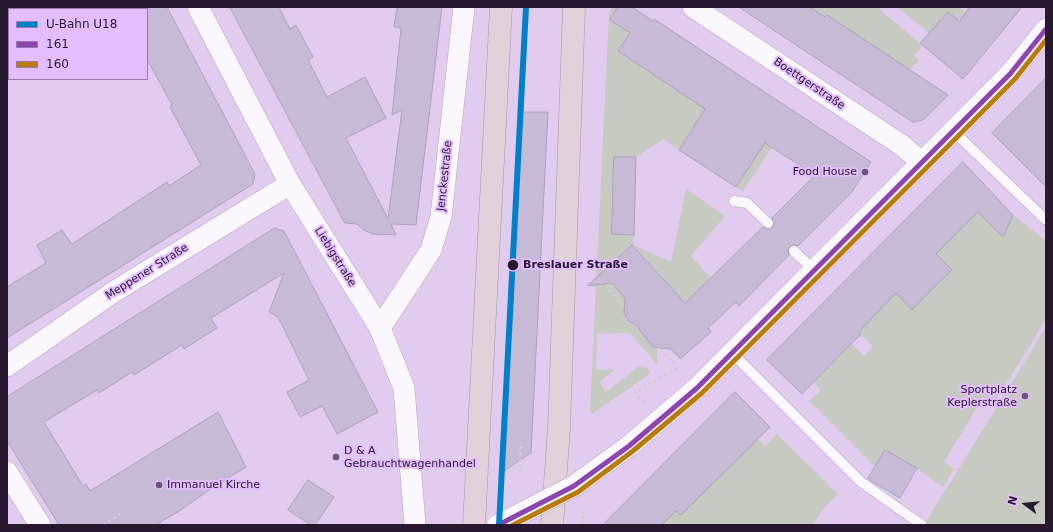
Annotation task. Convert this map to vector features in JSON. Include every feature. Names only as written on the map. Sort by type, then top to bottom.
[{"type":"highway","points":[[474,525],[501,7]]},
{"type":"highway","points":[[552,525],[559,428],[574,7]]},
{"type":"street","name":"Liebigstraße","points":[[198,7],[290,184],[380,328],[404,388],[415,525]]},
{"type":"street","name":"Jenckestraße","points":[[380,328],[431,250],[441,217],[464,7]]},
{"type":"street","name":"Boettgerstraße","points":[[693,7],[903,146],[922,163]]},
{"type":"street","points":[[498,525],[574,486],[630,446],[697,388],[1010,74],[1046,30]]},
{"type":"street","name":"Meppener Straße","points":[[7,366],[115,291],[290,184]]},
{"type":"street","points":[[7,472],[40,525]]},
{"type":"lane","points":[[953,132],[1046,220]]},
{"type":"lane","points":[[734,201],[747,203],[768,223]]},
{"type":"lane","points":[[794,251],[814,270]]},
{"type":"lane","points":[[732,353],[861,482],[922,525]]},
{"type":"path","points":[[587,286],[607,287],[624,308]]},
{"type":"path","points":[[661,349],[697,388]]},
{"type":"path","points":[[644,403],[635,392],[678,368]]},
{"type":"path","points":[[520,442],[520,473]]},
{"type":"path","points":[[103,525],[120,514]]},
{"type":"shaded area","points":[[613,7],[618,7],[610,20],[630,33],[618,51],[700,105],[775,143],[743,191],[736,187],[748,168],[691,131],[679,150],[663,139],[636,157],[614,157],[612,234],[634,235],[633,245],[602,273],[628,301],[626,317],[647,337],[653,347],[657,349],[657,364],[630,333],[597,334],[596,369],[615,370],[599,382],[606,392],[638,367],[646,367],[651,373],[592,414],[590,411],[609,12]]},
{"type":"shaded area","points":[[809,7],[877,7],[923,46],[914,55],[919,61],[910,69],[874,48],[876,47],[866,40],[865,42],[827,15],[824,19]]},
{"type":"shaded area","points":[[897,7],[958,7],[966,12],[958,21],[948,12],[929,33]]},
{"type":"shaded area","points":[[686,189],[725,216],[691,256],[712,279],[685,303],[633,245],[671,262]]},
{"type":"shaded area","points":[[989,190],[999,201],[988,222],[1002,236],[1013,215],[1046,241],[1046,319],[994,404],[983,397],[944,462],[954,469],[943,487],[916,468],[885,450],[875,467],[809,401],[821,390],[814,383],[841,355],[836,350],[847,339],[864,356],[873,347],[864,337],[854,337],[889,301],[895,291],[912,310],[951,270],[936,254],[966,225],[978,201]]},
{"type":"shaded area","name":"Sportplatz Keplerstraße","points":[[1046,327],[1046,525],[924,525]]},
{"type":"shaded area","points":[[777,434],[838,494],[824,508],[813,525],[662,525],[676,511],[681,515],[758,439],[765,446]]},
{"type":"building","points":[[167,7],[255,174],[253,184],[7,338],[7,287],[46,263],[37,245],[62,230],[72,244],[167,182],[169,186],[201,165],[170,107],[172,105],[148,61],[147,8]]},
{"type":"building","points":[[230,7],[279,7],[290,29],[296,25],[313,57],[308,60],[327,97],[365,77],[386,118],[346,138],[388,219],[402,110],[392,115],[401,28],[394,27],[397,7],[442,7],[416,225],[391,224],[396,235],[373,234],[364,230],[357,224],[345,223]]},
{"type":"building","points":[[618,7],[632,7],[653,21],[654,19],[871,162],[851,193],[798,246],[790,246],[788,250],[789,255],[739,306],[736,302],[708,328],[711,332],[680,359],[671,349],[653,347],[636,325],[629,321],[624,313],[625,298],[612,283],[587,286],[632,245],[685,303],[763,227],[767,229],[772,228],[774,224],[772,218],[815,175],[765,143],[736,187],[679,150],[705,109],[618,51],[630,33],[610,20]]},
{"type":"building","points":[[739,7],[809,7],[825,17],[827,15],[948,95],[923,120],[913,122]]},
{"type":"building","points":[[970,7],[1022,7],[963,79],[920,43],[948,12],[959,21]]},
{"type":"building","points":[[1046,78],[1046,187],[992,133]]},
{"type":"building","points":[[521,112],[548,112],[531,453],[502,472]]},
{"type":"building","points":[[614,157],[636,157],[634,235],[612,234]]},
{"type":"building","points":[[963,162],[1013,215],[1003,237],[978,212],[936,254],[952,270],[912,310],[896,293],[859,332],[861,334],[802,394],[767,360]]},
{"type":"building","points":[[275,228],[284,231],[378,412],[337,434],[322,406],[300,417],[287,392],[309,380],[278,317],[269,312],[284,273],[211,318],[217,328],[184,349],[182,345],[134,375],[132,372],[99,393],[97,390],[44,422],[83,486],[86,484],[90,491],[218,412],[246,467],[209,490],[178,512],[155,525],[59,525],[7,441],[7,397]]},
{"type":"building","points":[[735,392],[770,427],[681,515],[676,511],[662,525],[603,525]]},
{"type":"building","points":[[885,450],[917,468],[900,498],[868,479]]},
{"type":"building","name":"D & A Gebrauchtwagenhandel","points":[[308,480],[334,497],[315,525],[311,525],[288,510]]},
{"type":"metro line","name":"U18","points":[[499,525],[526,7]]},
{"type":"transit line","name":"161","points":[[498,525],[574,486],[629,446],[697,388],[1010,74],[1046,29]]},
{"type":"transit line","name":"160","points":[[513,525],[578,492],[633,451],[702,393],[1015,79],[1046,40]]},
{"type":"place","name":"Food House","points":[[865,172]]},
{"type":"place","name":"Breslauer Straße","points":[[513,265]]},
{"type":"place","name":"Sportplatz Keplerstraße","points":[[1025,396]]},
{"type":"place","name":"D & A Gebrauchtwagenhandel","points":[[336,457]]},
{"type":"place","name":"Immanuel Kirche","points":[[159,485]]}]
